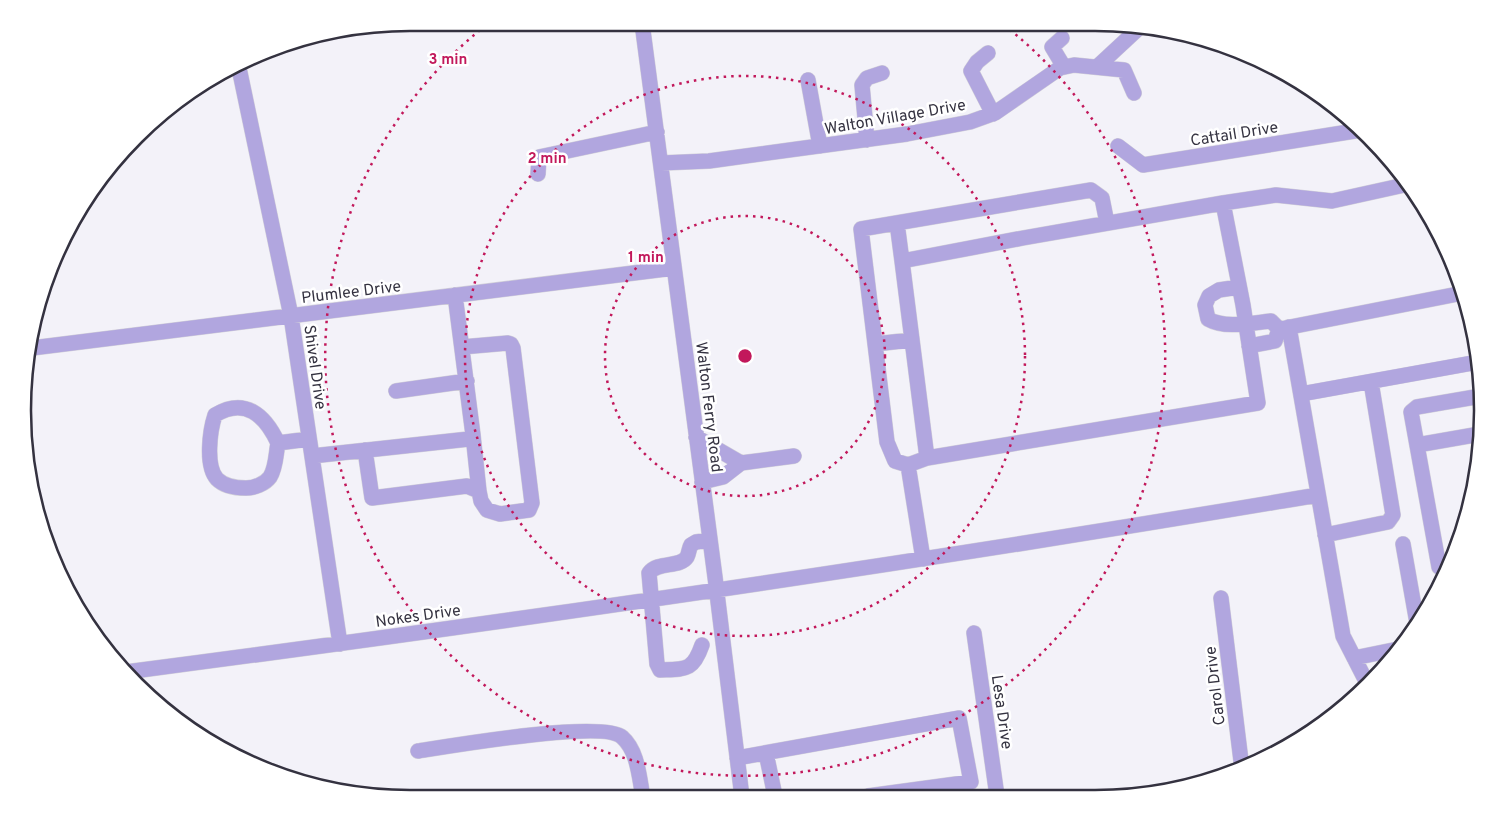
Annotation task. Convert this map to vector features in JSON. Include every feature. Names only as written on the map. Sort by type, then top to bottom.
[{"type":"street","name":"Walton Ferry Road","points":[[643,31],[741,790]]},
{"type":"street","points":[[1098,66],[1133,33]]},
{"type":"street","points":[[1062,38],[1052,47],[1064,67]]},
{"type":"street","points":[[988,53],[977,62],[971,72],[993,114]]},
{"type":"street","name":"Walton Village Drive","points":[[660,163],[709,162],[907,134],[970,122],[993,114],[1060,68],[1074,65],[1124,70],[1134,93]]},
{"type":"street","name":"Shivel Drive","points":[[240,72],[291,316],[340,644]]},
{"type":"street","points":[[867,140],[862,85],[867,78],[882,73]]},
{"type":"street","points":[[808,80],[820,146]]},
{"type":"street","name":"Cattail Drive","points":[[1118,146],[1143,165],[1352,131]]},
{"type":"street","points":[[538,174],[539,157],[656,132]]},
{"type":"street","points":[[902,261],[1108,223],[1276,195],[1332,201],[1400,186]]},
{"type":"street","points":[[1108,223],[1102,198],[1091,190],[861,229],[887,442],[895,461],[908,465],[927,458],[1258,403],[1243,305],[1223,203]]},
{"type":"street","points":[[897,223],[927,458]]},
{"type":"street","name":"Plumlee Drive","points":[[37,347],[674,268]]},
{"type":"street","points":[[1236,271],[1247,280],[1250,292],[1243,305]]},
{"type":"street","points":[[1239,287],[1219,290],[1209,296],[1205,305],[1208,319],[1215,323],[1246,324],[1271,321],[1284,328],[1456,294]]},
{"type":"street","points":[[455,295],[479,492],[482,501],[487,510],[500,514],[528,510],[532,503],[513,348],[508,342],[462,347]]},
{"type":"street","points":[[1250,346],[1275,341],[1284,328]]},
{"type":"street","points":[[1284,328],[1301,394],[1343,636],[1364,678]]},
{"type":"street","points":[[875,344],[911,340]]},
{"type":"street","points":[[1301,394],[1471,363]]},
{"type":"street","points":[[396,391],[466,381]]},
{"type":"street","points":[[1325,535],[1388,522],[1393,516],[1371,382]]},
{"type":"street","points":[[1440,567],[1412,412],[1417,407],[1473,397]]},
{"type":"street","points":[[235,407],[250,410],[263,418],[278,443],[270,477],[262,484],[251,488],[237,488],[226,486],[216,478],[211,462],[211,428],[215,415],[226,408],[235,407]]},
{"type":"street","points":[[312,456],[469,439],[473,435]]},
{"type":"street","points":[[1417,445],[1473,435]]},
{"type":"street","points":[[696,437],[740,463]]},
{"type":"street","points":[[278,443],[309,439]]},
{"type":"street","points":[[365,450],[372,498],[466,486],[479,492]]},
{"type":"street","points":[[702,482],[723,477],[740,463],[794,456]]},
{"type":"street","points":[[908,465],[922,559]]},
{"type":"street","name":"Nokes Drive","points":[[134,671],[651,600],[1127,527],[1318,495]]},
{"type":"street","points":[[702,645],[695,663],[690,666],[660,670],[657,664],[649,573],[656,567],[682,562],[687,557],[691,545],[696,542],[710,540]]},
{"type":"street","points":[[1402,544],[1415,613]]},
{"type":"street","name":"Carol Drive","points":[[1221,598],[1241,761]]},
{"type":"street","name":"Lesa Drive","points":[[974,633],[996,790]]},
{"type":"street","points":[[1354,658],[1387,651]]},
{"type":"street","points":[[737,758],[959,718],[971,782],[912,790]]},
{"type":"street","points":[[418,751],[566,731],[593,730],[620,735],[631,745],[642,790]]},
{"type":"street","points":[[766,752],[774,790]]},
{"type":"street","points":[[967,762],[992,757]]}]
